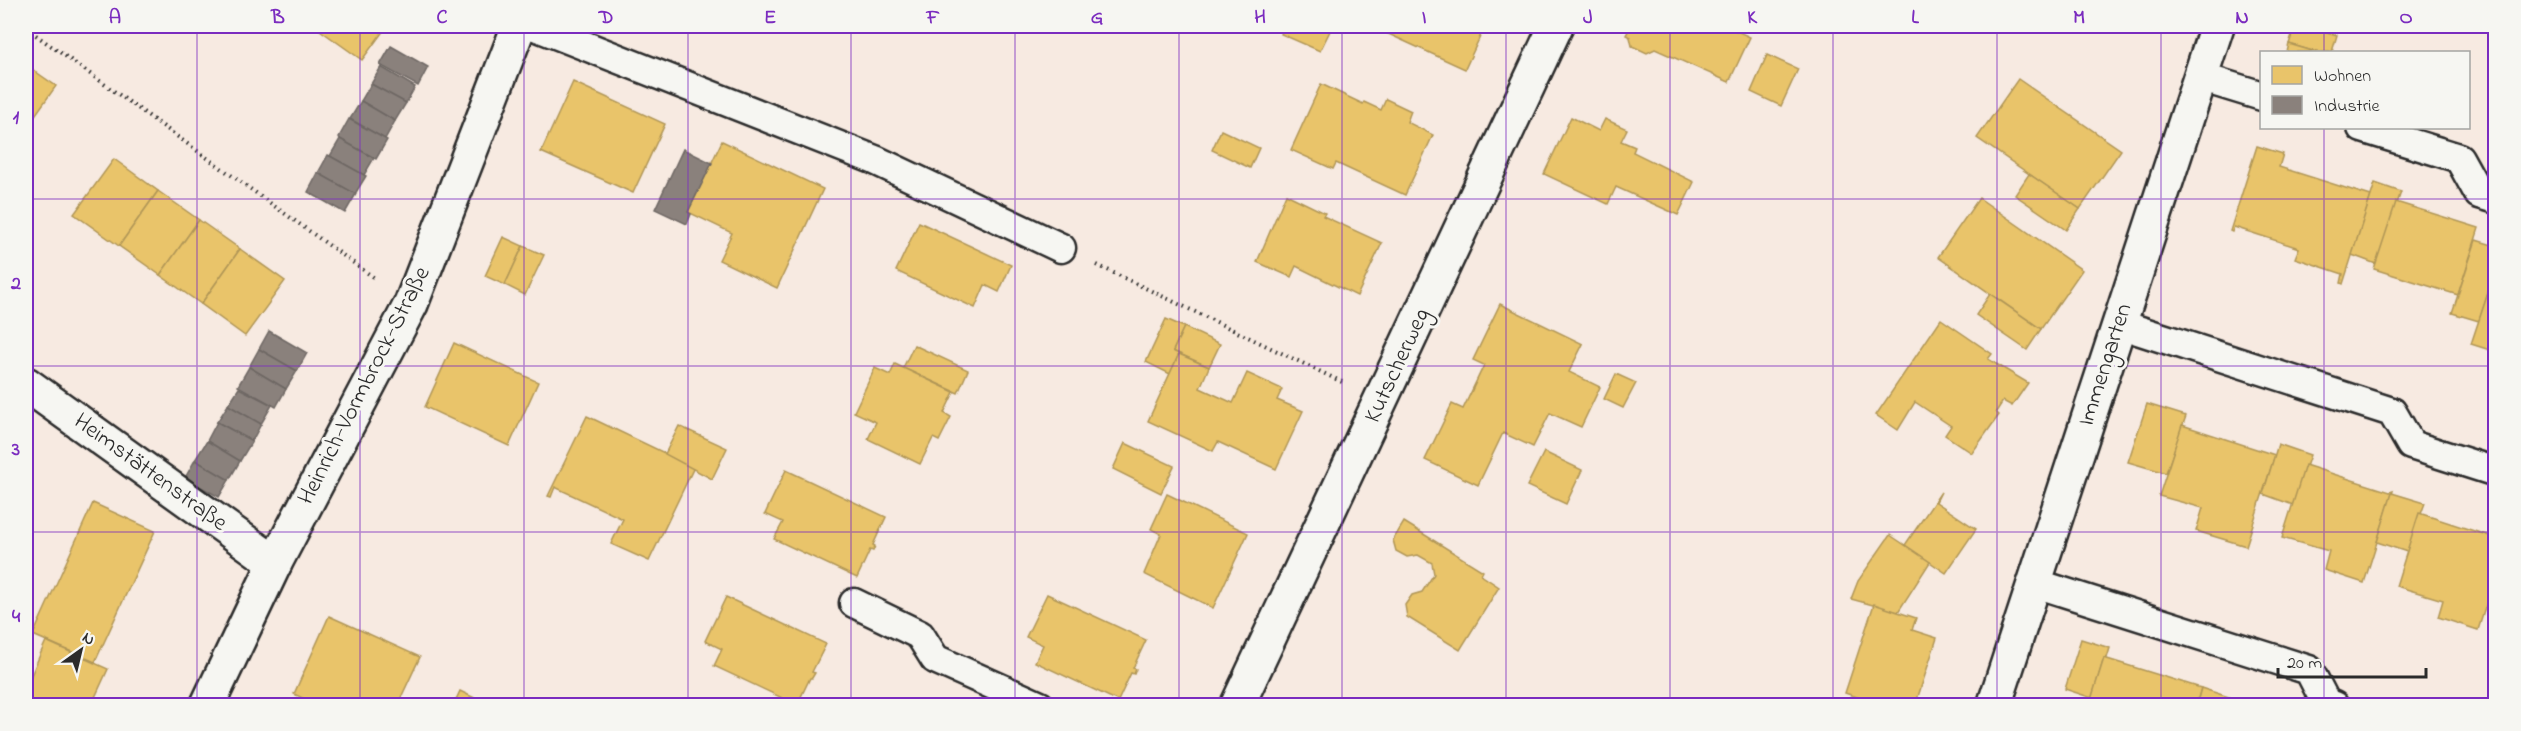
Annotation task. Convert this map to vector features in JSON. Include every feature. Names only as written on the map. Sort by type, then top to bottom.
[{"type":"street","name":"Heinrich-Vormbrock-Straße","points":[[207,705],[275,563],[411,303],[519,26]]},
{"type":"street","name":"Kutscherweg","points":[[1237,705],[1382,401],[1556,26]]},
{"type":"street","name":"Immengarten","points":[[1994,705],[2217,26]]},
{"type":"street","name":"Heimstättenstraße","points":[[26,384],[275,563]]},
{"type":"lane","points":[[535,26],[875,160],[1061,248]]},
{"type":"lane","points":[[2200,77],[2260,95]]},
{"type":"lane","points":[[2365,129],[2459,158],[2479,194],[2496,200]]},
{"type":"lane","points":[[2119,324],[2392,412],[2410,445],[2496,472]]},
{"type":"lane","points":[[2035,583],[2309,670],[2326,703],[2334,705]]},
{"type":"lane","points":[[854,603],[920,635],[935,659],[1040,705]]},
{"type":"path","points":[[26,28],[411,303]]},
{"type":"path","points":[[1061,248],[1382,401]]},
{"type":"building: Wohnen","points":[[319,26],[387,26],[362,60],[317,28]]},
{"type":"building: Wohnen","points":[[1285,26],[1318,26],[1330,31],[1320,51],[1281,34]]},
{"type":"building: Wohnen","points":[[1371,26],[1485,26],[1465,69]]},
{"type":"building: Wohnen","points":[[1631,26],[1726,26],[1750,37],[1729,82],[1655,49],[1647,53],[1632,46],[1630,37],[1626,35]]},
{"type":"building: Wohnen","points":[[2295,26],[2307,26],[2337,35],[2332,51],[2313,51],[2289,44]]},
{"type":"building: Wohnen","points":[[2289,44],[2313,51],[2287,51]]},
{"type":"building: Wohnen","points":[[1767,55],[1798,69],[1781,106],[1751,92]]},
{"type":"building: Wohnen","points":[[26,65],[56,86],[26,128]]},
{"type":"building: Wohnen","points":[[2018,79],[2121,150],[2080,209],[1977,138]]},
{"type":"building: Wohnen","points":[[573,82],[665,124],[633,193],[541,152]]},
{"type":"building: Wohnen","points":[[1321,84],[1381,110],[1386,99],[1411,111],[1407,122],[1433,135],[1405,195],[1336,163],[1333,169],[1291,150]]},
{"type":"building: Wohnen","points":[[1571,117],[1599,131],[1605,119],[1627,129],[1621,141],[1635,147],[1633,152],[1694,182],[1678,215],[1616,187],[1608,204],[1544,174]]},
{"type":"building: Wohnen","points":[[1221,130],[1259,148],[1250,168],[1212,150]]},
{"type":"building: Wohnen","points":[[722,141],[823,189],[777,288],[719,260],[732,233],[688,212]]},
{"type":"building: Wohnen","points":[[2257,146],[2283,154],[2279,167],[2371,196],[2343,284],[2341,283],[2343,274],[2295,258],[2299,248],[2234,227],[2232,232],[2230,231]]},
{"type":"building: Wohnen","points":[[114,159],[158,191],[119,246],[74,214]]},
{"type":"building: Wohnen","points":[[2029,174],[2080,209],[2066,230],[2015,195]]},
{"type":"building: Wohnen","points":[[2375,183],[2401,192],[2376,264],[2352,255]]},
{"type":"building: Wohnen","points":[[158,191],[199,220],[160,275],[119,246]]},
{"type":"building: Wohnen","points":[[1286,194],[1325,213],[1323,216],[1382,243],[1357,296],[1296,266],[1291,277],[1257,262]]},
{"type":"building: Wohnen","points":[[1979,198],[2082,270],[2041,329],[1938,257]]},
{"type":"building: Wohnen","points":[[2396,202],[2479,228],[2458,295],[2374,269]]},
{"type":"building: Wohnen","points":[[199,220],[240,249],[201,304],[160,275]]},
{"type":"building: Wohnen","points":[[919,222],[1011,265],[999,292],[985,285],[975,308],[896,271]]},
{"type":"building: Wohnen","points":[[503,237],[523,246],[505,285],[485,276]]},
{"type":"building: Wohnen","points":[[2476,240],[2496,246],[2496,269],[2479,321],[2452,313]]},
{"type":"building: Wohnen","points":[[523,246],[544,255],[525,295],[505,285]]},
{"type":"building: Wohnen","points":[[240,249],[285,281],[245,336],[201,304]]},
{"type":"building: Wohnen","points":[[2496,269],[2496,352],[2471,344]]},
{"type":"building: Wohnen","points":[[1990,294],[2041,329],[2027,350],[1976,315]]},
{"type":"building: Wohnen","points":[[1500,304],[1583,344],[1569,372],[1600,387],[1581,427],[1550,413],[1533,447],[1503,433],[1478,485],[1425,460],[1452,404],[1463,409],[1484,365],[1473,360]]},
{"type":"building: Wohnen","points":[[1166,319],[1184,327],[1173,351],[1179,354],[1170,374],[1146,362]]},
{"type":"building: Wohnen","points":[[1941,319],[1992,354],[1988,359],[2028,383],[2012,406],[2003,401],[1996,412],[1999,415],[1972,453],[1945,435],[1951,426],[1915,402],[1898,430],[1876,415]]},
{"type":"building: Wohnen","points":[[1184,327],[1220,344],[1209,367],[1173,351]]},
{"type":"building: Wohnen","points":[[454,343],[538,382],[509,446],[425,407]]},
{"type":"building: Wohnen","points":[[914,345],[968,370],[958,393],[903,368]]},
{"type":"building: Wohnen","points":[[1179,354],[1209,367],[1200,388],[1233,403],[1247,373],[1282,389],[1277,400],[1303,411],[1276,469],[1218,442],[1213,451],[1148,421]]},
{"type":"building: Wohnen","points":[[895,364],[954,392],[944,413],[951,417],[939,441],[933,438],[920,464],[868,439],[876,422],[854,412],[875,368],[890,375]]},
{"type":"building: Wohnen","points":[[1616,374],[1636,383],[1623,408],[1604,399]]},
{"type":"building: Wohnen","points":[[2147,404],[2186,416],[2166,473],[2128,462]]},
{"type":"building: Wohnen","points":[[587,416],[694,467],[649,561],[611,544],[623,519],[555,487],[551,497],[548,496]]},
{"type":"building: Wohnen","points":[[2182,425],[2275,455],[2246,546],[2196,531],[2203,508],[2159,496]]},
{"type":"building: Wohnen","points":[[679,426],[727,448],[712,479],[665,454]]},
{"type":"building: Wohnen","points":[[1125,443],[1174,466],[1161,493],[1113,469]]},
{"type":"building: Wohnen","points":[[2278,444],[2310,455],[2293,505],[2263,494]]},
{"type":"building: Wohnen","points":[[1544,452],[1582,470],[1566,504],[1527,486]]},
{"type":"building: Wohnen","points":[[2305,465],[2390,492],[2393,491],[2364,583],[2324,570],[2329,551],[2282,538]]},
{"type":"building: Wohnen","points":[[786,470],[886,517],[873,545],[875,546],[873,551],[870,550],[857,578],[774,539],[783,522],[765,514]]},
{"type":"building: Wohnen","points":[[1941,492],[1936,502],[1976,529],[1946,573],[1905,545]]},
{"type":"building: Wohnen","points":[[2392,493],[2425,503],[2407,552],[2377,542]]},
{"type":"building: Wohnen","points":[[1167,494],[1248,533],[1213,608],[1144,574],[1161,534],[1151,529]]},
{"type":"building: Wohnen","points":[[93,503],[155,531],[95,662],[33,635]]},
{"type":"building: Wohnen","points":[[2419,513],[2496,538],[2496,574],[2478,630],[2438,617],[2443,600],[2396,586]]},
{"type":"building: Wohnen","points":[[1404,522],[1483,571],[1481,575],[1499,587],[1460,650],[1407,617],[1405,605],[1412,595],[1422,592],[1434,574],[1432,563],[1418,555],[1407,557],[1396,551],[1393,540]]},
{"type":"building: Wohnen","points":[[1890,535],[1930,562],[1898,612],[1851,599],[1858,581]]},
{"type":"building: Wohnen","points":[[1047,594],[1146,640],[1133,668],[1136,669],[1134,674],[1131,673],[1118,701],[1035,662],[1043,645],[1026,637]]},
{"type":"building: Wohnen","points":[[726,597],[826,644],[812,672],[815,673],[810,678],[797,705],[714,666],[722,649],[705,641]]},
{"type":"building: Wohnen","points":[[1874,604],[1916,618],[1912,630],[1937,638],[1915,706],[1884,706],[1845,693]]},
{"type":"building: Wohnen","points":[[329,616],[420,657],[397,706],[319,706],[294,694]]},
{"type":"building: Wohnen","points":[[2081,639],[2110,648],[2107,658],[2104,658],[2092,698],[2065,689]]},
{"type":"building: Wohnen","points":[[46,641],[108,669],[91,706],[26,706],[26,687]]},
{"type":"building: Wohnen","points":[[2104,658],[2201,688],[2196,706],[2089,706]]},
{"type":"building: Wohnen","points":[[2201,688],[2238,700],[2236,706],[2196,706]]},
{"type":"building: Wohnen","points":[[460,691],[491,706],[453,706]]},
{"type":"building: Industrie","points":[[391,46],[428,67],[418,86],[380,65]]},
{"type":"building: Industrie","points":[[381,67],[415,87],[406,103],[371,84]]},
{"type":"building: Industrie","points":[[371,84],[406,103],[395,121],[361,101]]},
{"type":"building: Industrie","points":[[361,101],[395,121],[385,139],[350,119]]},
{"type":"building: Industrie","points":[[349,119],[387,140],[376,159],[340,139]]},
{"type":"building: Industrie","points":[[340,139],[374,158],[364,175],[330,156]]},
{"type":"building: Industrie","points":[[683,149],[712,163],[688,212],[691,214],[687,224],[655,209]]},
{"type":"building: Industrie","points":[[328,155],[366,176],[355,194],[318,173]]},
{"type":"building: Industrie","points":[[318,173],[356,194],[345,213],[308,192]]},
{"type":"building: Industrie","points":[[269,331],[307,353],[297,371],[259,349]]},
{"type":"building: Industrie","points":[[259,349],[297,371],[286,389],[249,367]]},
{"type":"building: Industrie","points":[[249,367],[286,389],[276,407],[238,386]]},
{"type":"building: Industrie","points":[[239,388],[272,405],[261,424],[228,405]]},
{"type":"building: Industrie","points":[[228,405],[261,424],[252,441],[217,422]]},
{"type":"building: Industrie","points":[[217,422],[252,441],[240,461],[207,441]]},
{"type":"building: Industrie","points":[[207,441],[240,461],[229,480],[195,460]]},
{"type":"building: Industrie","points":[[195,460],[229,480],[219,497],[185,478]]}]
